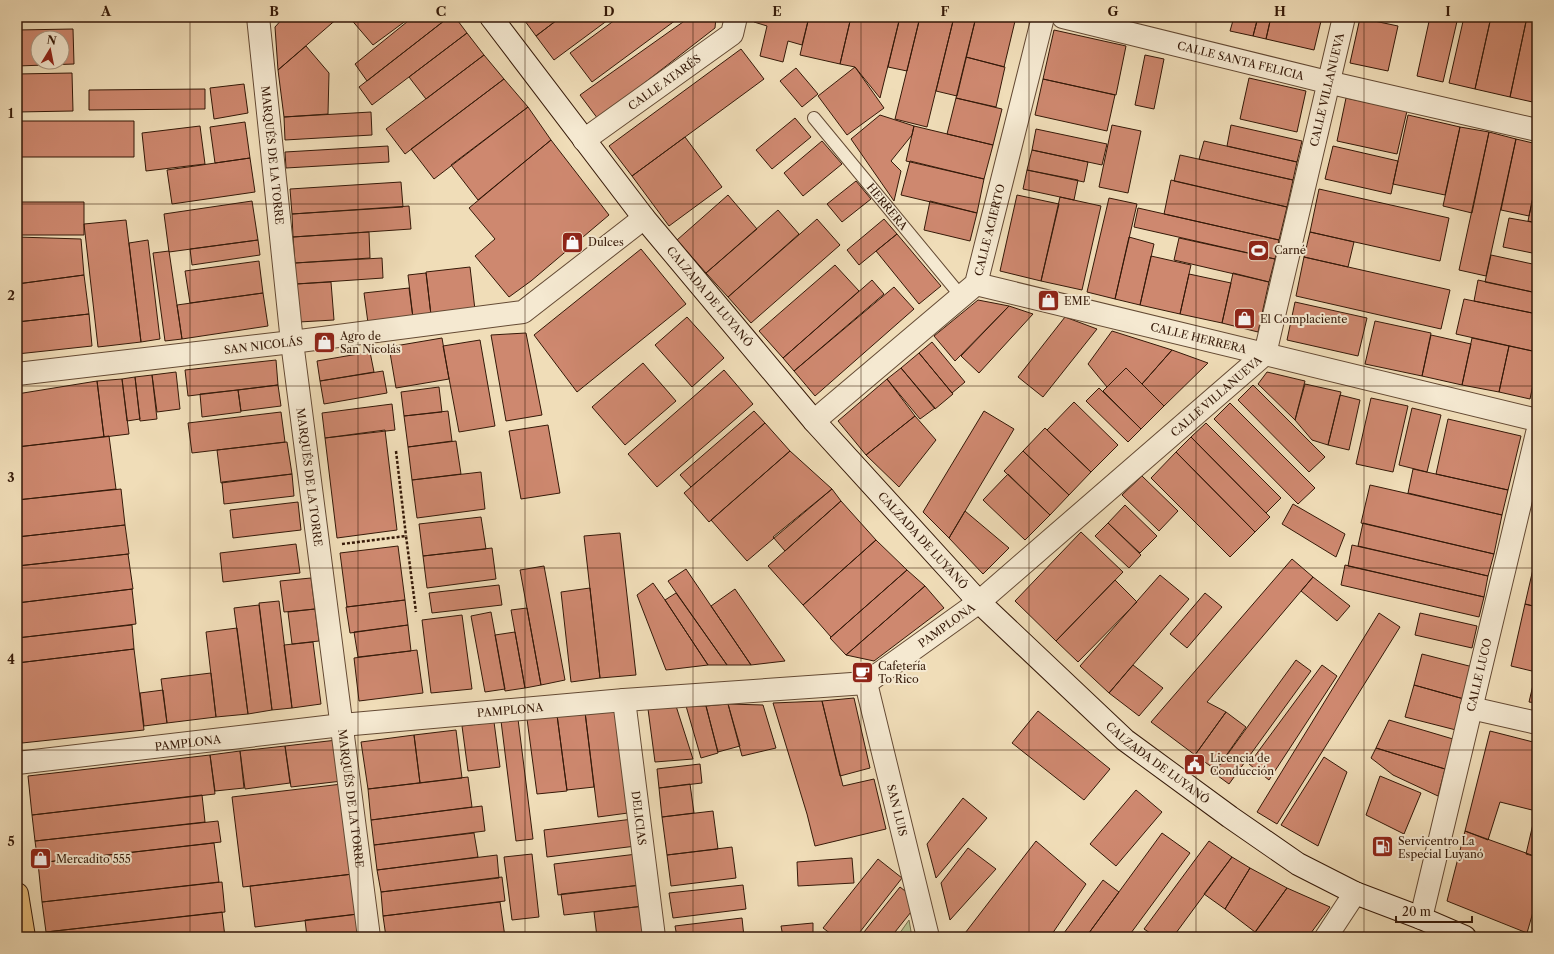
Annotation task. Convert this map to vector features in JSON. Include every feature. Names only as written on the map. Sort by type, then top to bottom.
[{"type":"main road","points":[[17,894],[24,937]]},
{"type":"street","name":"MARQUÉS DE LA TORRE","points":[[258,17],[292,342],[317,546],[369,937]]},
{"type":"street","name":"CALZADA DE LUYANÓ","points":[[491,17],[644,218],[814,421],[979,602],[1125,740],[1230,817],[1298,864],[1355,893],[1421,918],[1465,937]]},
{"type":"street","name":"CALLE ATARÉS","points":[[584,140],[732,34],[736,17]]},
{"type":"street","name":"CALLE ACIERTO","points":[[968,290],[1043,17]]},
{"type":"street","name":"CALLE SANTA FELICIA","points":[[1063,17],[1327,82],[1537,130]]},
{"type":"street","name":"CALLE VILLANUEVA","points":[[979,602],[1265,354],[1327,82],[1344,17]]},
{"type":"street","name":"SAN NICOLÁS","points":[[17,374],[292,342],[522,312],[644,218]]},
{"type":"street","name":"CALLE HERRERA","points":[[968,290],[1265,354],[1537,420]]},
{"type":"street","points":[[814,421],[968,290]]},
{"type":"street","name":"CALLE LUCO","points":[[1421,918],[1537,433]]},
{"type":"street","name":"PAMPLONA","points":[[17,763],[342,726],[624,700],[866,683],[979,602]]},
{"type":"street","name":"SAN LUIS","points":[[866,683],[928,937]]},
{"type":"street","name":"DELICIAS","points":[[624,700],[654,937]]},
{"type":"street","points":[[1471,708],[1537,724]]},
{"type":"street","points":[[1326,937],[1355,893]]},
{"type":"lane","name":"HERRERA","points":[[814,118],[968,290]]},
{"type":"path","points":[[396,451],[416,612]]},
{"type":"path","points":[[317,546],[406,536]]},
{"type":"green space","points":[[909,920],[912,937],[897,937]]},
{"type":"building","points":[[272,17],[278,17],[273,22]]},
{"type":"building","points":[[284,17],[339,17],[278,70],[275,27]]},
{"type":"building","points":[[349,17],[411,17],[373,45]]},
{"type":"building","points":[[413,17],[449,17],[367,81],[355,64]]},
{"type":"building","points":[[449,17],[455,17],[467,33],[372,105],[359,87]]},
{"type":"building","points":[[522,17],[561,17],[536,36]]},
{"type":"building","points":[[561,17],[612,17],[554,60],[536,36]]},
{"type":"building","points":[[619,17],[680,17],[592,82],[570,53]]},
{"type":"building","points":[[690,17],[716,17],[715,28],[598,119],[580,95]]},
{"type":"building","points":[[755,17],[809,17],[802,45],[788,41],[783,62],[760,56],[767,26],[754,22]]},
{"type":"building","points":[[809,17],[851,17],[840,64],[800,55]]},
{"type":"building","points":[[851,17],[900,17],[880,98],[855,67],[840,64]]},
{"type":"building","points":[[900,17],[920,17],[907,71],[888,67]]},
{"type":"building","points":[[920,17],[954,17],[927,127],[895,119]]},
{"type":"building","points":[[954,17],[976,17],[957,96],[936,91]]},
{"type":"building","points":[[976,17],[1016,17],[1004,67],[966,57]]},
{"type":"building","points":[[1234,17],[1258,17],[1253,36],[1230,31]]},
{"type":"building","points":[[1258,17],[1271,17],[1266,39],[1253,36]]},
{"type":"building","points":[[1271,17],[1322,17],[1314,50],[1266,39]]},
{"type":"building","points":[[1382,17],[1398,17],[1397,20]]},
{"type":"building","points":[[1430,17],[1458,17],[1443,82],[1417,76]]},
{"type":"building","points":[[1464,17],[1491,17],[1475,89],[1449,83]]},
{"type":"building","points":[[1491,17],[1527,17],[1510,97],[1475,89]]},
{"type":"building","points":[[1527,17],[1537,17],[1537,103],[1510,97]]},
{"type":"building","points":[[1360,18],[1398,26],[1388,71],[1350,63]]},
{"type":"building","points":[[73,29],[74,64],[70,64],[70,30],[30,30],[30,66],[17,66],[17,30]]},
{"type":"building","points":[[1054,30],[1126,46],[1116,95],[1043,79]]},
{"type":"building","points":[[467,33],[484,55],[426,99],[409,77]]},
{"type":"building","points":[[306,46],[329,73],[328,114],[284,117],[278,70]]},
{"type":"building","points":[[741,49],[764,79],[632,176],[609,146]]},
{"type":"building","points":[[484,55],[504,79],[405,154],[386,129]]},
{"type":"building","points":[[1145,55],[1164,59],[1154,109],[1135,105]]},
{"type":"building","points":[[966,57],[1005,67],[996,107],[956,98]]},
{"type":"building","points":[[855,67],[884,108],[847,135],[818,96]]},
{"type":"building","points":[[796,68],[818,94],[802,107],[780,81]]},
{"type":"building","points":[[72,73],[73,111],[17,112],[17,74]]},
{"type":"building","points":[[1249,78],[1306,91],[1297,132],[1240,119]]},
{"type":"building","points":[[504,79],[528,107],[434,179],[411,149]]},
{"type":"building","points":[[1043,79],[1115,95],[1107,131],[1035,115]]},
{"type":"building","points":[[244,84],[248,113],[214,119],[210,88]]},
{"type":"building","points":[[205,89],[205,109],[89,110],[89,90]]},
{"type":"building","points":[[956,98],[1002,109],[993,145],[947,134]]},
{"type":"building","points":[[1346,98],[1407,111],[1397,154],[1337,141]]},
{"type":"building","points":[[528,107],[551,140],[478,200],[451,165]]},
{"type":"building","points":[[371,112],[372,135],[285,140],[284,117]]},
{"type":"building","points":[[880,115],[914,126],[912,135],[891,161],[901,171],[894,201],[851,139]]},
{"type":"building","points":[[1408,115],[1460,127],[1445,195],[1393,184]]},
{"type":"building","points":[[795,118],[811,137],[772,169],[756,150]]},
{"type":"building","points":[[17,121],[134,121],[134,157],[17,157]]},
{"type":"building","points":[[245,122],[250,158],[215,163],[210,127]]},
{"type":"building","points":[[1112,125],[1141,131],[1128,193],[1099,187]]},
{"type":"building","points":[[1231,125],[1302,141],[1297,162],[1227,146]]},
{"type":"building","points":[[200,126],[205,164],[146,171],[142,133]]},
{"type":"building","points":[[914,126],[993,145],[984,179],[906,161]]},
{"type":"building","points":[[1460,127],[1489,132],[1472,213],[1443,206]]},
{"type":"building","points":[[1036,129],[1107,144],[1102,165],[1032,150]]},
{"type":"building","points":[[1489,132],[1516,139],[1486,276],[1459,270]]},
{"type":"building","points":[[685,137],[722,187],[669,226],[632,176]]},
{"type":"building","points":[[1516,139],[1537,144],[1537,178],[1529,216],[1501,210]]},
{"type":"building","points":[[551,140],[609,215],[531,281],[509,297],[475,256],[495,239],[469,208]]},
{"type":"building","points":[[822,141],[842,164],[803,196],[784,173]]},
{"type":"building","points":[[1204,141],[1297,162],[1293,180],[1199,159]]},
{"type":"building","points":[[388,146],[389,162],[286,168],[285,152]]},
{"type":"building","points":[[1333,146],[1398,161],[1391,194],[1325,179]]},
{"type":"building","points":[[1032,150],[1088,162],[1084,182],[1027,170]]},
{"type":"building","points":[[1180,155],[1293,180],[1287,207],[1174,181]]},
{"type":"building","points":[[250,158],[255,192],[172,204],[167,170]]},
{"type":"building","points":[[910,161],[984,179],[977,213],[901,195]]},
{"type":"building","points":[[1027,170],[1078,180],[1074,200],[1023,189]]},
{"type":"building","points":[[1537,178],[1537,223],[1528,221]]},
{"type":"building","points":[[1171,180],[1287,207],[1279,240],[1164,214]]},
{"type":"building","points":[[856,181],[871,199],[842,222],[827,204]]},
{"type":"building","points":[[401,182],[403,207],[292,214],[290,189]]},
{"type":"building","points":[[1319,189],[1449,218],[1440,261],[1310,232]]},
{"type":"building","points":[[728,195],[757,229],[706,273],[677,240]]},
{"type":"building","points":[[1017,195],[1059,204],[1041,281],[1000,271]]},
{"type":"building","points":[[1060,197],[1101,206],[1082,290],[1041,281]]},
{"type":"building","points":[[1109,198],[1137,204],[1115,299],[1087,292]]},
{"type":"building","points":[[252,201],[258,240],[169,252],[164,214]]},
{"type":"building","points":[[930,201],[977,213],[970,241],[924,230]]},
{"type":"building","points":[[17,202],[84,202],[84,235],[17,235]]},
{"type":"building","points":[[409,206],[411,229],[293,237],[292,214]]},
{"type":"building","points":[[1138,208],[1279,240],[1275,259],[1134,227]]},
{"type":"building","points":[[778,210],[799,234],[728,297],[706,273]]},
{"type":"building","points":[[1509,218],[1537,223],[1537,254],[1503,247]]},
{"type":"building","points":[[817,219],[840,245],[751,323],[728,297]]},
{"type":"building","points":[[884,219],[897,234],[859,265],[847,250]]},
{"type":"building","points":[[126,220],[141,342],[98,347],[84,224]]},
{"type":"building","points":[[369,232],[370,258],[295,263],[293,237]]},
{"type":"building","points":[[1310,232],[1354,242],[1348,267],[1304,257]]},
{"type":"building","points":[[897,234],[941,286],[919,304],[876,251]]},
{"type":"building","points":[[17,237],[81,239],[84,275],[17,284]]},
{"type":"building","points":[[1129,237],[1154,244],[1140,305],[1115,299]]},
{"type":"building","points":[[1179,238],[1275,259],[1269,282],[1174,260]]},
{"type":"building","points":[[148,240],[160,339],[141,342],[129,243]]},
{"type":"building","points":[[258,240],[260,255],[192,265],[190,249]]},
{"type":"building","points":[[641,249],[686,304],[577,392],[534,335]]},
{"type":"building","points":[[169,251],[182,339],[165,341],[153,253]]},
{"type":"building","points":[[1491,255],[1537,265],[1537,293],[1485,282]]},
{"type":"building","points":[[1151,256],[1191,265],[1180,314],[1140,305]]},
{"type":"building","points":[[1304,257],[1450,290],[1441,329],[1296,296]]},
{"type":"building","points":[[382,258],[383,278],[296,284],[295,263]]},
{"type":"building","points":[[259,261],[263,293],[190,303],[185,271]]},
{"type":"building","points":[[835,265],[859,291],[783,358],[759,331]]},
{"type":"building","points":[[470,267],[475,310],[431,315],[426,272]]},
{"type":"building","points":[[426,273],[431,315],[413,318],[408,275]]},
{"type":"building","points":[[1233,273],[1269,282],[1258,332],[1222,323]]},
{"type":"building","points":[[1189,274],[1231,283],[1222,323],[1180,314]]},
{"type":"building","points":[[84,275],[89,314],[17,322],[17,284]]},
{"type":"building","points":[[872,280],[884,294],[794,371],[783,358]]},
{"type":"building","points":[[1478,280],[1537,293],[1537,314],[1474,301]]},
{"type":"building","points":[[331,282],[334,320],[299,322],[296,284]]},
{"type":"building","points":[[894,287],[914,309],[815,396],[794,371]]},
{"type":"building","points":[[409,288],[413,318],[368,323],[364,293]]},
{"type":"building","points":[[263,293],[268,326],[182,339],[177,305]]},
{"type":"building","points":[[1464,299],[1537,314],[1537,352],[1456,334]]},
{"type":"building","points":[[978,300],[1009,306],[955,361],[934,336]]},
{"type":"building","points":[[1295,302],[1367,318],[1358,356],[1287,340]]},
{"type":"building","points":[[1009,306],[1033,314],[979,373],[961,356]]},
{"type":"building","points":[[89,314],[92,346],[17,354],[17,322]]},
{"type":"building","points":[[687,317],[724,358],[692,387],[655,345]]},
{"type":"building","points":[[1065,317],[1097,329],[1043,397],[1018,377]]},
{"type":"building","points":[[1375,321],[1431,333],[1422,376],[1365,364]]},
{"type":"building","points":[[1112,331],[1172,350],[1142,384],[1126,368],[1107,387],[1088,364]]},
{"type":"building","points":[[526,333],[542,415],[506,421],[491,335]]},
{"type":"building","points":[[1431,335],[1471,344],[1462,385],[1422,376]]},
{"type":"building","points":[[442,338],[449,379],[396,388],[389,347]]},
{"type":"building","points":[[1472,338],[1509,346],[1499,392],[1462,385]]},
{"type":"building","points":[[480,340],[495,426],[459,432],[443,346]]},
{"type":"building","points":[[932,342],[965,382],[952,393],[919,353]]},
{"type":"building","points":[[1509,346],[1537,352],[1537,366],[1530,399],[1499,392]]},
{"type":"building","points":[[1172,350],[1208,363],[1164,406],[1142,384]]},
{"type":"building","points":[[370,352],[374,372],[320,381],[317,361]]},
{"type":"building","points":[[919,353],[953,394],[935,409],[901,368]]},
{"type":"building","points":[[276,360],[278,385],[188,396],[185,370]]},
{"type":"building","points":[[643,363],[676,401],[625,445],[592,407]]},
{"type":"building","points":[[901,368],[935,408],[920,419],[887,379]]},
{"type":"building","points":[[1126,368],[1164,406],[1141,429],[1103,391]]},
{"type":"building","points":[[724,370],[753,404],[657,487],[628,454]]},
{"type":"building","points":[[383,371],[387,393],[324,404],[320,381]]},
{"type":"building","points":[[176,372],[180,409],[157,412],[152,375]]},
{"type":"building","points":[[1267,372],[1305,381],[1295,420],[1258,384]]},
{"type":"building","points":[[152,375],[157,419],[140,421],[135,377]]},
{"type":"building","points":[[135,377],[140,419],[127,421],[122,379]]},
{"type":"building","points":[[122,379],[129,434],[104,437],[97,381]]},
{"type":"building","points":[[887,379],[915,416],[866,455],[838,421]]},
{"type":"building","points":[[97,381],[104,437],[17,447],[17,394]]},
{"type":"building","points":[[1305,384],[1341,392],[1328,445],[1312,440],[1295,420]]},
{"type":"building","points":[[278,385],[281,406],[241,411],[238,390]]},
{"type":"building","points":[[1253,385],[1325,457],[1309,472],[1238,400]]},
{"type":"building","points":[[439,387],[442,412],[404,416],[401,392]]},
{"type":"building","points":[[1099,388],[1141,429],[1128,442],[1086,401]]},
{"type":"building","points":[[238,390],[241,412],[202,417],[200,394]]},
{"type":"building","points":[[1340,395],[1360,400],[1349,450],[1328,445]]},
{"type":"building","points":[[1371,398],[1408,406],[1393,472],[1356,464]]},
{"type":"building","points":[[1074,402],[1118,445],[1091,472],[1047,430]]},
{"type":"building","points":[[1230,403],[1315,488],[1298,504],[1214,419]]},
{"type":"building","points":[[392,404],[395,430],[325,438],[322,413]]},
{"type":"building","points":[[1412,408],[1441,415],[1427,472],[1399,465]]},
{"type":"building","points":[[448,411],[452,441],[408,447],[404,416]]},
{"type":"building","points":[[754,411],[765,423],[691,487],[680,475]]},
{"type":"building","points":[[984,411],[1014,429],[949,538],[923,512]]},
{"type":"building","points":[[281,412],[285,442],[192,453],[188,423]]},
{"type":"building","points":[[915,416],[936,440],[899,487],[866,455]]},
{"type":"building","points":[[1448,419],[1521,436],[1508,490],[1436,474]]},
{"type":"building","points":[[765,423],[790,451],[709,522],[684,493]]},
{"type":"building","points":[[1206,423],[1281,498],[1266,513],[1191,437]]},
{"type":"building","points":[[548,425],[560,493],[521,499],[509,431]]},
{"type":"building","points":[[1045,428],[1091,472],[1069,495],[1023,451]]},
{"type":"building","points":[[385,430],[397,530],[337,538],[325,438]]},
{"type":"building","points":[[109,436],[116,489],[17,500],[17,447]]},
{"type":"building","points":[[1191,437],[1270,517],[1255,532],[1176,452]]},
{"type":"building","points":[[456,441],[461,474],[412,480],[408,447]]},
{"type":"building","points":[[287,442],[292,474],[221,483],[217,450]]},
{"type":"building","points":[[790,451],[832,489],[747,561],[711,520]]},
{"type":"building","points":[[1023,451],[1069,495],[1050,515],[1004,471]]},
{"type":"building","points":[[1176,452],[1255,532],[1230,557],[1151,478]]},
{"type":"building","points":[[1413,469],[1508,490],[1502,515],[1408,493]]},
{"type":"building","points":[[481,472],[485,509],[417,518],[412,480]]},
{"type":"building","points":[[292,474],[294,496],[224,504],[222,482]]},
{"type":"building","points":[[1008,474],[1050,515],[1025,540],[983,500]]},
{"type":"building","points":[[1142,476],[1178,511],[1159,531],[1122,495]]},
{"type":"building","points":[[1370,485],[1502,515],[1494,554],[1361,523]]},
{"type":"building","points":[[121,489],[125,525],[17,537],[17,500]]},
{"type":"building","points":[[832,489],[841,501],[785,551],[773,537]]},
{"type":"building","points":[[841,501],[876,540],[803,605],[768,566]]},
{"type":"building","points":[[298,502],[301,530],[233,538],[230,510]]},
{"type":"building","points":[[1293,504],[1345,534],[1336,557],[1282,524]]},
{"type":"building","points":[[1125,505],[1157,536],[1140,553],[1108,523]]},
{"type":"building","points":[[965,511],[1009,548],[983,574],[949,538]]},
{"type":"building","points":[[481,517],[486,549],[423,556],[419,524]]},
{"type":"building","points":[[1108,523],[1141,555],[1129,568],[1095,536]]},
{"type":"building","points":[[1363,523],[1494,554],[1488,576],[1358,546]]},
{"type":"building","points":[[125,525],[129,554],[17,566],[17,537]]},
{"type":"building","points":[[1081,532],[1123,572],[1056,641],[1015,601]]},
{"type":"building","points":[[620,533],[636,675],[600,678],[584,536]]},
{"type":"building","points":[[876,540],[907,570],[831,637],[803,605]]},
{"type":"building","points":[[296,544],[300,573],[223,582],[220,553]]},
{"type":"building","points":[[1352,545],[1488,576],[1484,597],[1348,566]]},
{"type":"building","points":[[398,546],[405,600],[347,607],[340,553]]},
{"type":"building","points":[[492,548],[496,579],[427,588],[423,556]]},
{"type":"building","points":[[1537,553],[1537,570],[1533,569]]},
{"type":"building","points":[[128,554],[133,589],[17,603],[17,566]]},
{"type":"building","points":[[1292,559],[1313,577],[1207,702],[1226,712],[1195,755],[1151,722]]},
{"type":"building","points":[[1345,565],[1484,597],[1479,617],[1341,585]]},
{"type":"building","points":[[544,566],[565,680],[541,685],[520,570]]},
{"type":"building","points":[[686,569],[751,665],[727,665],[668,581]]},
{"type":"building","points":[[1533,569],[1537,570],[1537,607],[1525,604]]},
{"type":"building","points":[[907,570],[925,586],[846,655],[830,638]]},
{"type":"building","points":[[1160,575],[1189,599],[1109,693],[1080,666]]},
{"type":"building","points":[[1313,577],[1350,606],[1337,621],[1301,591]]},
{"type":"building","points":[[311,578],[315,609],[284,612],[280,581]]},
{"type":"building","points":[[1115,580],[1137,602],[1078,662],[1056,641]]},
{"type":"building","points":[[653,583],[708,665],[666,670],[637,595]]},
{"type":"building","points":[[499,585],[502,605],[432,613],[429,593]]},
{"type":"building","points":[[925,586],[944,608],[874,661],[846,655]]},
{"type":"building","points":[[590,588],[600,678],[571,682],[561,592]]},
{"type":"building","points":[[132,589],[136,624],[17,638],[17,603]]},
{"type":"building","points":[[735,589],[785,661],[751,665],[711,606]]},
{"type":"building","points":[[676,593],[727,665],[708,665],[665,600]]},
{"type":"building","points":[[1205,593],[1222,607],[1187,648],[1170,634]]},
{"type":"building","points":[[405,600],[408,625],[350,633],[346,607]]},
{"type":"building","points":[[279,601],[292,708],[272,710],[259,603]]},
{"type":"building","points":[[1525,604],[1537,607],[1536,672],[1511,666]]},
{"type":"building","points":[[259,605],[272,710],[248,714],[234,608]]},
{"type":"building","points":[[527,608],[541,685],[525,688],[511,610]]},
{"type":"building","points":[[315,609],[319,641],[292,644],[288,612]]},
{"type":"building","points":[[491,612],[505,689],[485,692],[471,616]]},
{"type":"building","points":[[1379,613],[1400,627],[1277,824],[1257,812]]},
{"type":"building","points":[[1420,613],[1477,626],[1472,648],[1415,635]]},
{"type":"building","points":[[462,615],[472,689],[431,693],[422,620]]},
{"type":"building","points":[[132,625],[134,649],[17,663],[17,638]]},
{"type":"building","points":[[408,625],[411,651],[358,657],[354,632]]},
{"type":"building","points":[[237,628],[248,714],[216,717],[206,632]]},
{"type":"building","points":[[515,632],[525,688],[505,691],[495,635]]},
{"type":"building","points":[[313,642],[321,704],[292,708],[284,645]]},
{"type":"building","points":[[134,649],[144,730],[22,743],[17,704],[17,663]]},
{"type":"building","points":[[417,650],[423,693],[359,701],[354,658]]},
{"type":"building","points":[[1422,654],[1473,667],[1464,699],[1414,685]]},
{"type":"building","points":[[1296,660],[1311,671],[1229,784],[1214,773]]},
{"type":"building","points":[[1133,665],[1163,688],[1139,716],[1109,693]]},
{"type":"building","points":[[1322,665],[1337,676],[1269,780],[1249,764]]},
{"type":"building","points":[[1537,668],[1537,703],[1529,702]]},
{"type":"building","points":[[211,673],[216,717],[167,723],[161,679]]},
{"type":"building","points":[[1414,685],[1464,699],[1456,730],[1405,717]]},
{"type":"building","points":[[163,690],[167,723],[144,726],[140,693]]},
{"type":"building","points":[[854,698],[870,768],[840,776],[822,701]]},
{"type":"building","points":[[822,701],[843,786],[874,779],[886,829],[815,846],[807,814],[773,703]]},
{"type":"building","points":[[728,704],[740,746],[718,752],[706,706]]},
{"type":"building","points":[[728,704],[763,705],[776,748],[742,756]]},
{"type":"building","points":[[676,706],[693,759],[655,762],[648,709]]},
{"type":"building","points":[[686,706],[706,706],[718,753],[701,758]]},
{"type":"building","points":[[615,708],[628,813],[598,817],[585,712]]},
{"type":"building","points":[[1038,711],[1110,769],[1084,800],[1012,743]]},
{"type":"building","points":[[585,712],[594,787],[567,790],[557,715]]},
{"type":"building","points":[[1226,712],[1246,727],[1216,770],[1195,755]]},
{"type":"building","points":[[557,715],[567,791],[537,794],[527,719]]},
{"type":"building","points":[[518,719],[533,839],[516,841],[501,721]]},
{"type":"building","points":[[1389,720],[1453,739],[1445,769],[1376,748]]},
{"type":"building","points":[[494,722],[500,767],[468,771],[462,726]]},
{"type":"building","points":[[456,730],[462,778],[420,783],[414,735]]},
{"type":"building","points":[[1490,731],[1537,743],[1537,857],[1526,854],[1536,811],[1500,802],[1488,840],[1465,831]]},
{"type":"building","points":[[414,735],[420,783],[368,789],[361,742]]},
{"type":"building","points":[[337,740],[342,781],[291,787],[285,746]]},
{"type":"building","points":[[285,746],[290,783],[245,789],[240,751]]},
{"type":"building","points":[[1376,748],[1445,769],[1438,796],[1393,775],[1371,758]]},
{"type":"building","points":[[240,751],[244,788],[215,791],[210,755]]},
{"type":"building","points":[[210,755],[215,794],[32,815],[28,776]]},
{"type":"building","points":[[1324,757],[1347,772],[1318,846],[1281,825]]},
{"type":"building","points":[[700,764],[702,783],[659,788],[657,769]]},
{"type":"building","points":[[1380,776],[1421,793],[1404,834],[1366,815]]},
{"type":"building","points":[[468,777],[472,807],[371,820],[368,789]]},
{"type":"building","points":[[342,784],[353,874],[243,887],[232,797]]},
{"type":"building","points":[[690,784],[694,813],[662,817],[659,788]]},
{"type":"building","points":[[1136,790],[1162,812],[1116,866],[1090,844]]},
{"type":"building","points":[[202,795],[205,822],[35,841],[32,815]]},
{"type":"building","points":[[963,798],[987,818],[936,878],[927,844]]},
{"type":"building","points":[[482,806],[485,831],[374,845],[371,820]]},
{"type":"building","points":[[713,811],[718,849],[667,855],[662,817]]},
{"type":"building","points":[[633,819],[636,846],[547,857],[544,830]]},
{"type":"building","points":[[218,821],[221,842],[38,863],[35,841]]},
{"type":"building","points":[[1465,831],[1537,857],[1537,898],[1527,933],[1447,901]]},
{"type":"building","points":[[474,833],[478,857],[377,870],[374,845]]},
{"type":"building","points":[[1162,833],[1190,853],[1128,937],[1086,937]]},
{"type":"building","points":[[1036,841],[1086,884],[1050,937],[962,937]]},
{"type":"building","points":[[1209,841],[1232,857],[1173,937],[1156,937],[1144,929]]},
{"type":"building","points":[[214,843],[219,882],[42,902],[38,863]]},
{"type":"building","points":[[732,847],[736,878],[671,886],[667,855]]},
{"type":"building","points":[[968,848],[996,869],[950,920],[941,883]]},
{"type":"building","points":[[532,854],[539,917],[512,920],[504,857]]},
{"type":"building","points":[[637,854],[641,885],[558,895],[554,864]]},
{"type":"building","points":[[497,855],[499,878],[381,892],[377,870]]},
{"type":"building","points":[[1232,857],[1250,868],[1225,909],[1204,894]]},
{"type":"building","points":[[852,858],[854,883],[798,886],[797,862]]},
{"type":"building","points":[[878,859],[902,878],[856,937],[835,937],[823,928]]},
{"type":"building","points":[[1250,868],[1287,888],[1255,932],[1225,909]]},
{"type":"building","points":[[353,874],[358,914],[255,927],[250,886]]},
{"type":"building","points":[[502,877],[505,901],[383,916],[381,892]]},
{"type":"building","points":[[1103,880],[1119,892],[1086,937],[1061,937]]},
{"type":"building","points":[[222,882],[225,912],[46,932],[42,902]]},
{"type":"building","points":[[641,885],[644,906],[564,915],[561,894]]},
{"type":"building","points":[[743,885],[746,909],[673,918],[669,893]]},
{"type":"building","points":[[900,887],[919,902],[891,937],[860,937]]},
{"type":"building","points":[[1287,888],[1330,907],[1308,937],[1257,937],[1254,934]]},
{"type":"building","points":[[500,902],[505,937],[386,937],[383,916]]},
{"type":"building","points":[[644,906],[648,937],[597,937],[594,912]]},
{"type":"building","points":[[222,912],[225,937],[47,937],[46,932]]},
{"type":"building","points":[[358,914],[361,937],[307,937],[305,920]]},
{"type":"building","points":[[1537,916],[1537,937],[1531,937]]},
{"type":"building","points":[[742,918],[744,937],[677,937],[675,926]]},
{"type":"building","points":[[813,923],[813,937],[783,937],[781,926]]},
{"type":"building","points":[[1396,933],[1405,937],[1393,937]]},
{"type":"place","name":"Dulces","points":[[572,242]]},
{"type":"place","name":"Carné","points":[[1259,250]]},
{"type":"place","name":"EME","points":[[1048,301]]},
{"type":"place","name":"El Complaciente","points":[[1245,319]]},
{"type":"place","name":"Agro de San Nicolás","points":[[324,342]]},
{"type":"place","name":"Cafetería To Rico","points":[[862,672]]},
{"type":"place","name":"Licencia de Conducción","points":[[1194,764]]},
{"type":"place","name":"Servicentro La Especial Luyanó","points":[[1383,847]]},
{"type":"place","name":"Mercadito 555","points":[[40,859]]}]
